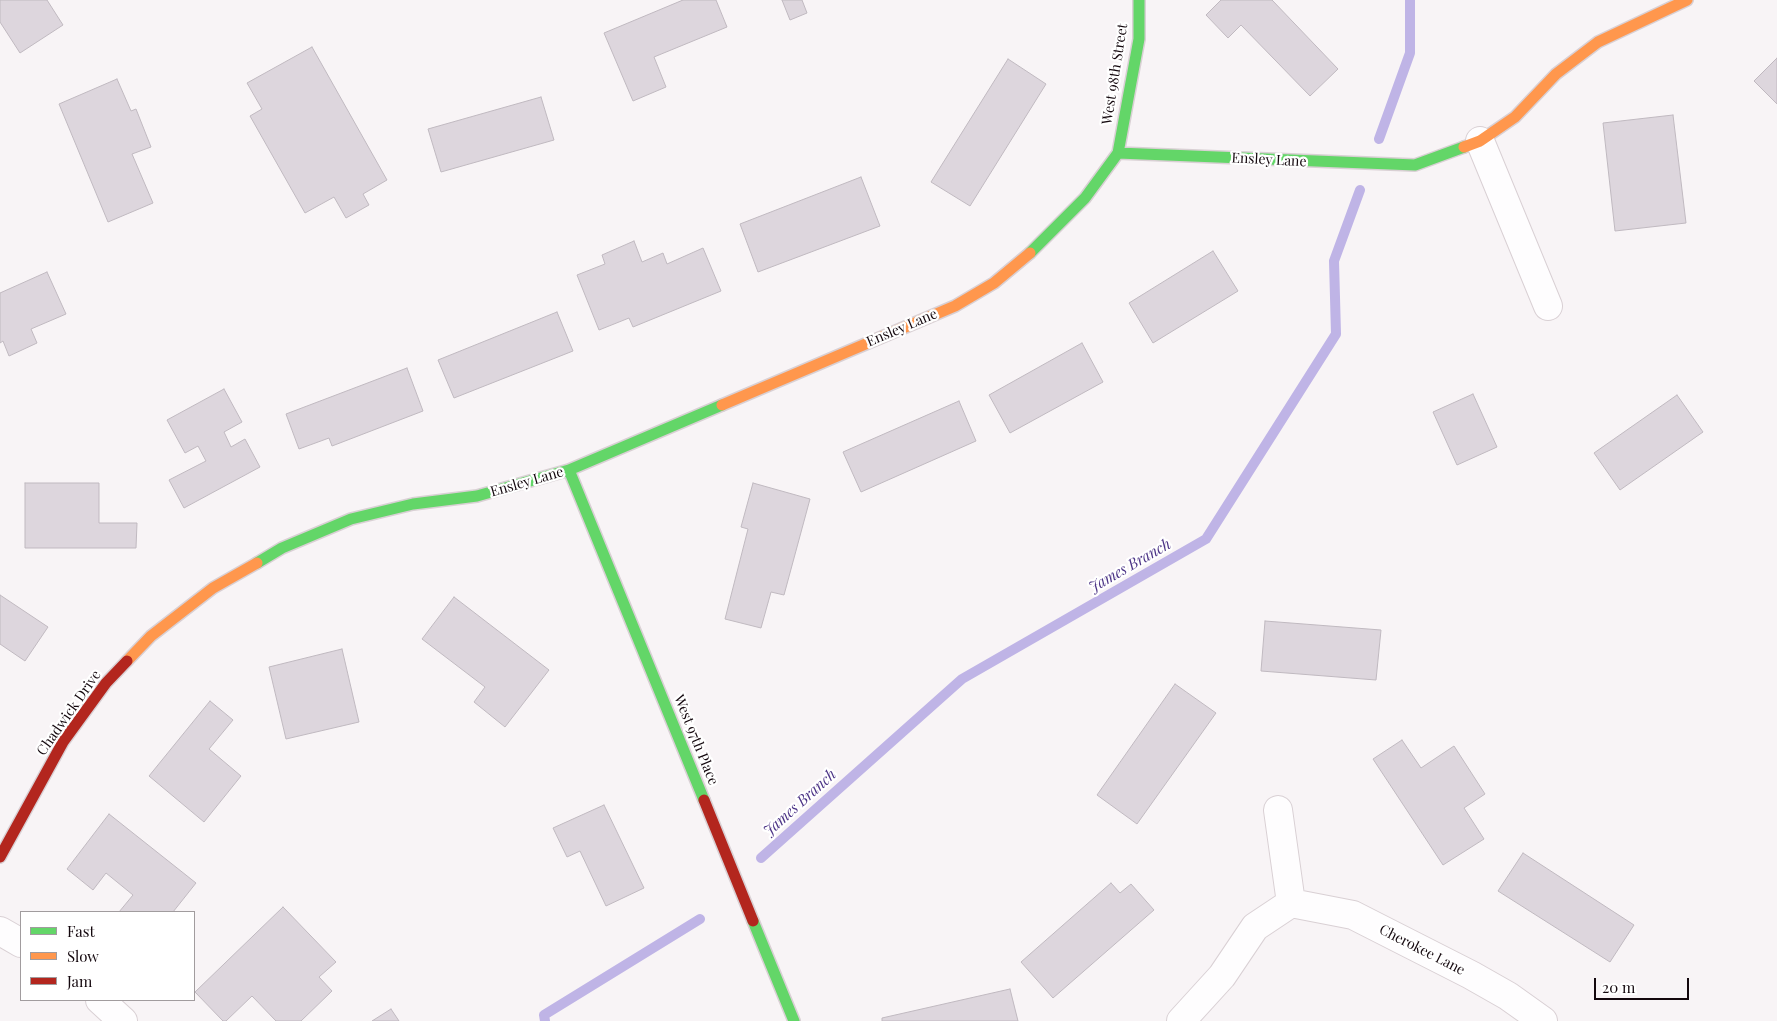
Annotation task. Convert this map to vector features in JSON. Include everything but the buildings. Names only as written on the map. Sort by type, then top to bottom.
[{"type":"street","name":"West 98th Street","points":[[1118,153],[1139,39],[1139,0]]},
{"type":"street","name":"Ensley Lane","points":[[291,544],[350,519],[413,504],[477,496],[569,470],[955,306],[994,283],[1041,244],[1085,198],[1118,153],[1415,165],[1480,141],[1514,117],[1556,74],[1598,42],[1687,0]]},
{"type":"street","points":[[1480,141],[1548,306]]},
{"type":"street","name":"West 97th Place","points":[[569,470],[794,1021]]},
{"type":"street","name":"Chadwick Drive","points":[[0,857],[63,742],[106,684],[152,636],[213,588],[291,544]]},
{"type":"street","points":[[1182,1021],[1222,976],[1255,927],[1291,903],[1278,810]]},
{"type":"street","name":"Cherokee Lane","points":[[1291,903],[1353,915],[1471,974],[1508,996],[1543,1021]]},
{"type":"street","points":[[0,931],[20,942]]},
{"type":"street","points":[[101,1001],[123,1021]]},
{"type":"waterway","name":"James Branch","points":[[1379,139],[1410,53],[1410,0]]},
{"type":"waterway","name":"James Branch","points":[[761,858],[962,679],[1206,539],[1336,334],[1334,261],[1360,190]]},
{"type":"waterway","name":"James Branch","points":[[545,1021],[544,1015],[700,919]]},
{"type":"traffic: fast","points":[[1030,253],[1085,198],[1118,153],[1139,39],[1139,0]]},
{"type":"traffic: fast","points":[[1118,153],[1415,165],[1464,147]]},
{"type":"traffic: fast","points":[[257,563],[282,548],[351,519],[413,504],[477,496],[569,470],[722,405]]},
{"type":"traffic: fast","points":[[569,470],[704,800]]},
{"type":"traffic: fast","points":[[753,921],[794,1021]]},
{"type":"traffic: slow","points":[[1464,147],[1480,141],[1515,117],[1556,74],[1598,42],[1687,0]]},
{"type":"traffic: slow","points":[[722,405],[955,306],[994,283],[1030,253]]},
{"type":"traffic: slow","points":[[127,661],[151,636],[213,588],[257,563]]},
{"type":"traffic: jam","points":[[0,857],[63,742],[106,683],[127,661]]},
{"type":"traffic: jam","points":[[704,800],[753,921]]}]
